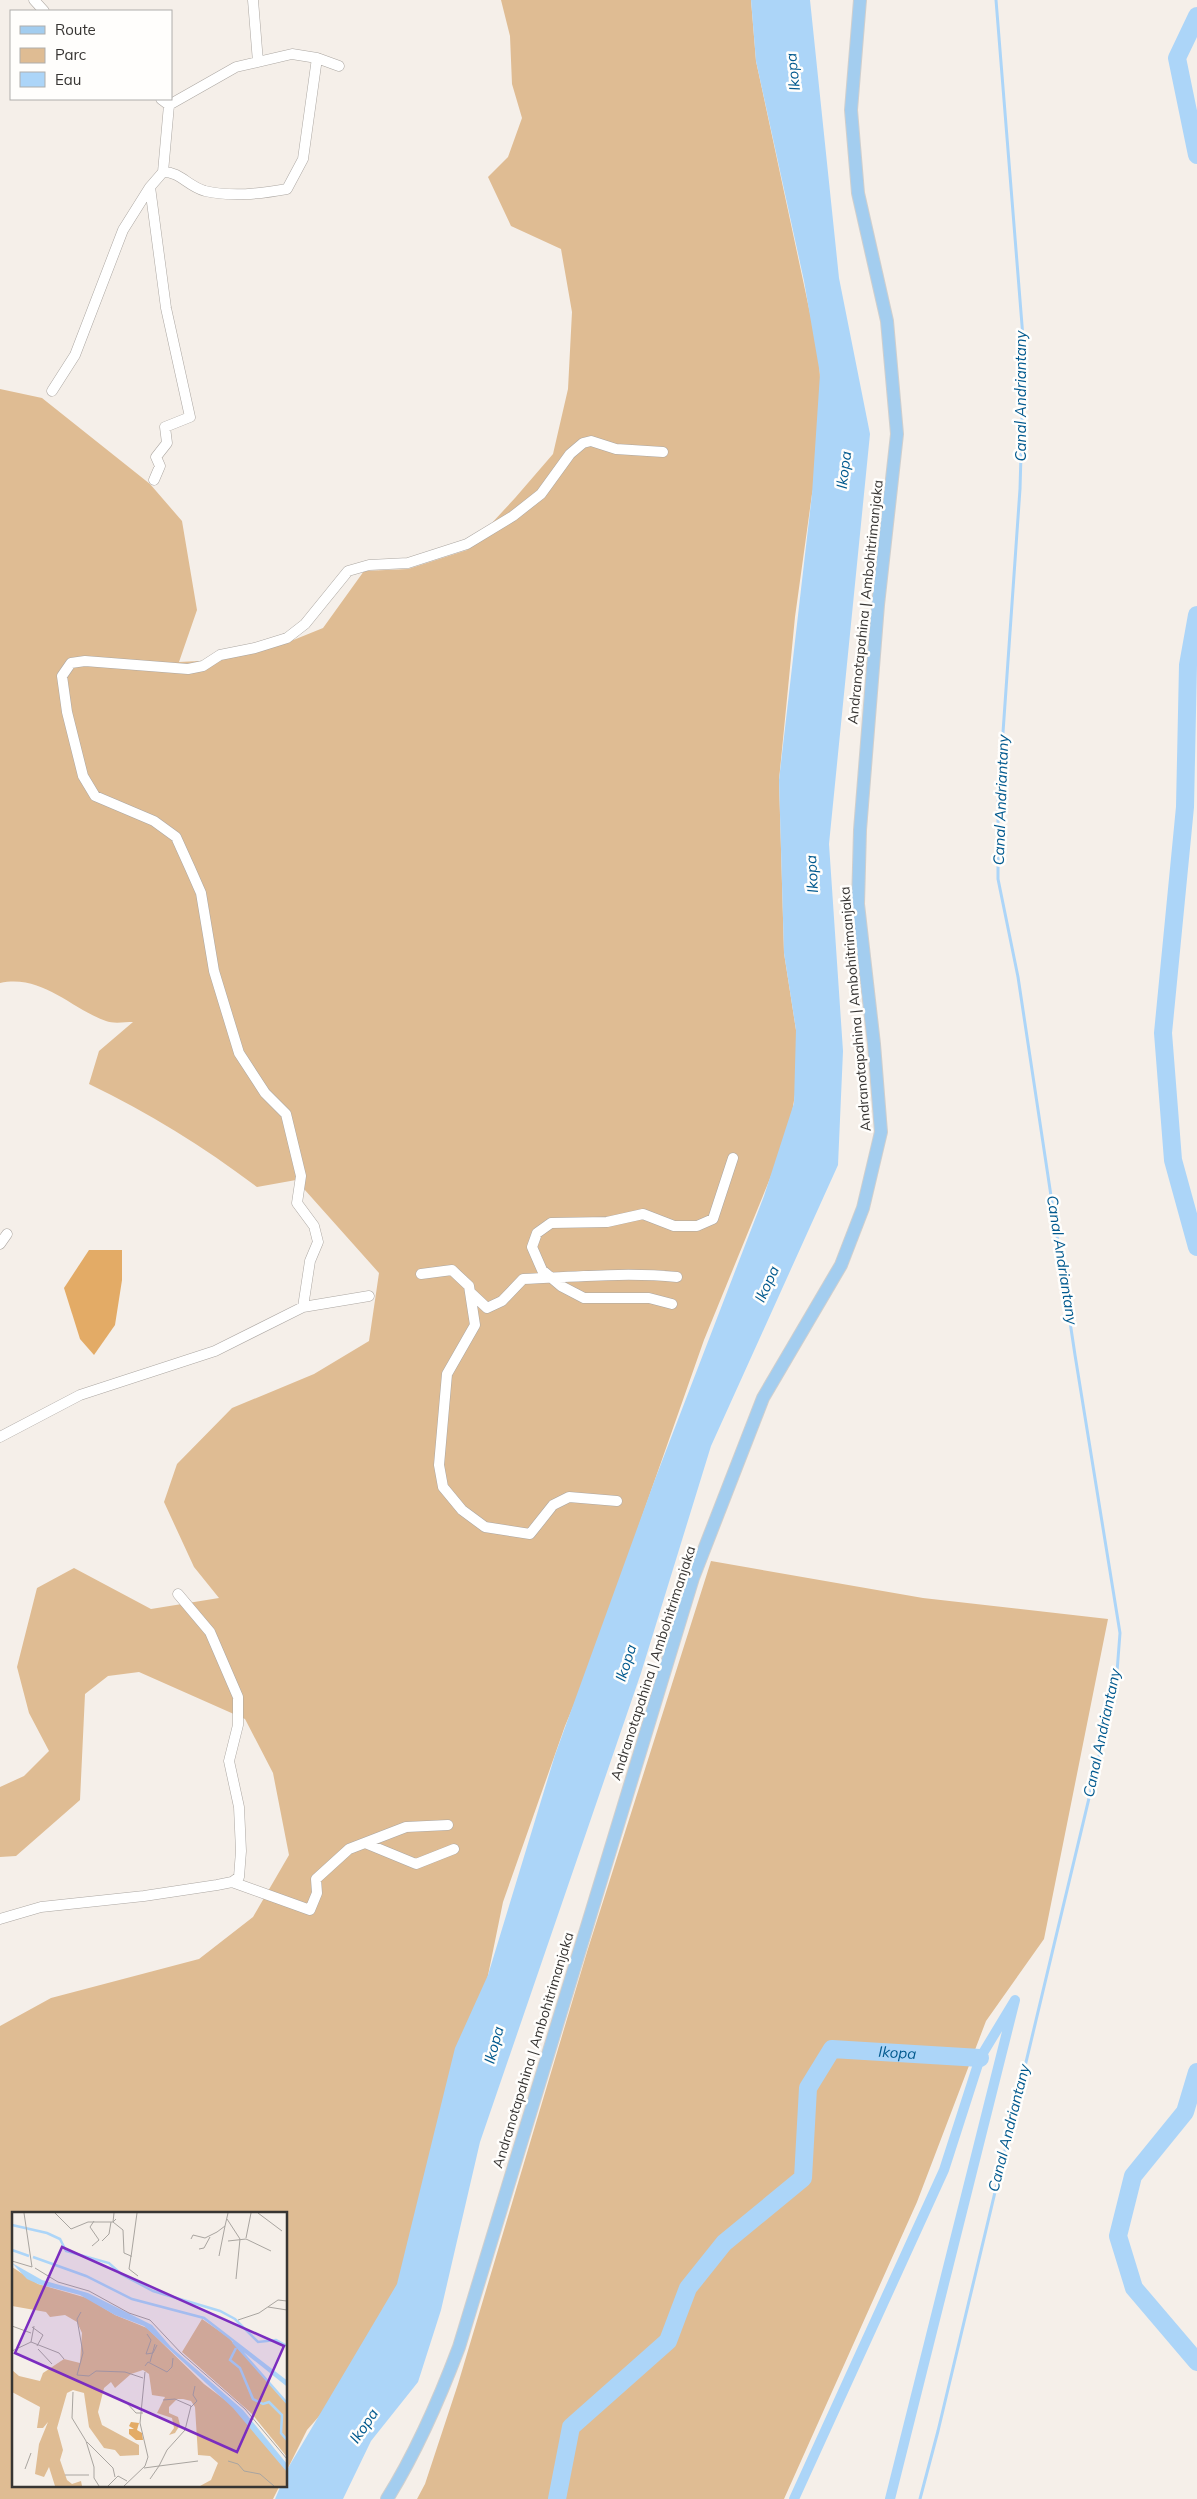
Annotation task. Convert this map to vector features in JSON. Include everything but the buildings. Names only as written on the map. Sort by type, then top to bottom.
[{"type":"main road","name":"Andranotapahina | Ambohitrimanjaka","points":[[387,2499],[418,2445],[441,2396],[459,2347],[693,1578],[764,1398],[841,1265],[863,1208],[881,1132],[874,1044],[858,904],[860,830],[877,615],[898,434],[887,321],[858,193],[851,110],[860,0]]},
{"type":"street","points":[[34,0],[43,10]]},
{"type":"street","points":[[253,0],[258,62]]},
{"type":"street","points":[[172,99],[236,67],[292,54],[317,58],[339,66]]},
{"type":"street","points":[[163,172],[174,172],[188,184],[204,191],[251,196],[287,189],[303,159],[317,58]]},
{"type":"street","points":[[52,391],[75,354],[122,230],[150,187],[163,172],[165,102]]},
{"type":"street","points":[[150,187],[166,308],[190,417],[165,427],[167,443],[156,457],[160,466],[154,480]]},
{"type":"street","points":[[303,1306],[310,1262],[318,1242],[314,1226],[297,1203],[301,1176],[286,1114],[265,1093],[239,1053],[214,971],[201,893],[176,837],[154,822],[95,796],[83,776],[67,712],[62,676],[71,663],[85,661],[188,669],[203,666],[220,655],[255,648],[287,638],[305,624],[348,571],[369,565],[408,563],[467,544],[513,516],[541,494],[570,454],[583,443],[591,441],[616,449],[663,452]]},
{"type":"street","points":[[672,1304],[649,1298],[584,1298],[561,1286],[542,1270],[532,1247],[537,1233],[551,1223],[607,1222],[643,1214],[674,1226],[697,1226],[714,1218],[733,1158]]},
{"type":"street","points":[[0,1244],[7,1234]]},
{"type":"street","points":[[421,1274],[452,1270],[469,1286],[475,1325],[448,1374],[439,1465],[443,1487],[462,1510],[486,1528],[530,1534],[554,1505],[569,1497],[617,1501]]},
{"type":"street","points":[[470,1293],[487,1308],[502,1301],[523,1279],[592,1275],[609,1277],[635,1274],[678,1277]]},
{"type":"street","points":[[0,1437],[80,1395],[215,1351],[303,1306],[369,1296]]},
{"type":"street","points":[[0,1919],[41,1907],[144,1896],[232,1882],[239,1877],[241,1850],[239,1807],[228,1761],[238,1725],[238,1697],[210,1632],[178,1594]]},
{"type":"street","points":[[232,1882],[310,1910],[317,1893],[316,1879],[349,1849],[390,1835],[406,1827],[448,1825]]},
{"type":"street","points":[[365,1843],[416,1864],[454,1849]]},
{"type":"green space","points":[[501,0],[751,0],[756,61],[819,355],[823,446],[812,494],[795,617],[779,780],[784,953],[796,1030],[796,1088],[789,1132],[704,1340],[639,1525],[603,1635],[565,1726],[503,1902],[486,1985],[412,2268],[357,2373],[307,2430],[288,2468],[288,2212],[12,2212],[12,2486],[280,2486],[273,2499],[0,2499],[0,2026],[51,1998],[199,1959],[253,1917],[289,1855],[273,1773],[245,1719],[139,1672],[108,1676],[85,1694],[80,1800],[16,1856],[0,1857],[0,1787],[24,1776],[49,1751],[29,1713],[17,1667],[37,1588],[74,1568],[151,1609],[219,1598],[194,1567],[164,1502],[177,1464],[232,1408],[314,1374],[369,1341],[379,1273],[296,1180],[257,1187],[176,1131],[89,1084],[99,1051],[133,1022],[116,1023],[106,1021],[43,988],[29,983],[0,983],[0,389],[42,398],[150,484],[182,521],[197,610],[179,662],[220,660],[286,643],[323,628],[364,571],[408,569],[467,550],[553,454],[568,389],[572,312],[561,249],[511,226],[488,177],[508,157],[522,118],[512,84],[510,36]]},
{"type":"green space","points":[[711,1561],[923,1598],[1108,1619],[1044,1939],[986,2021],[917,2202],[784,2499],[417,2499],[425,2484],[458,2384],[587,1952]]},
{"type":"shaded area","points":[[89,1250],[122,1250],[122,1280],[115,1325],[94,1355],[80,1339],[64,1288]]},
{"type":"water","points":[[751,0],[810,0],[839,278],[870,434],[829,844],[843,1051],[838,1165],[711,1446],[641,1673],[480,2142],[441,2310],[418,2382],[371,2441],[343,2499],[275,2499],[281,2486],[288,2486],[288,2468],[397,2284],[455,2048],[488,1975],[555,1755],[654,1482],[764,1196],[794,1103],[796,1030],[784,953],[779,780],[812,494],[820,374],[804,281],[756,61]]},
{"type":"waterway","name":"Canal Andriantany","points":[[920,2499],[938,2431],[1116,1685],[1120,1633],[1075,1355],[1018,977],[998,879],[998,804],[1020,489],[1024,350],[996,0]]},
{"type":"waterway","points":[[1197,16],[1177,58],[1197,155]]},
{"type":"waterway","points":[[1197,615],[1188,665],[1185,807],[1163,1033],[1173,1160],[1197,1247]]},
{"type":"waterway","points":[[794,2499],[944,2170],[980,2058],[1015,2000],[890,2499]]},
{"type":"waterway","name":"Ikopa","points":[[557,2499],[571,2427],[668,2341],[688,2288],[724,2243],[803,2178],[808,2088],[832,2049],[980,2058]]},
{"type":"waterway","points":[[1197,2072],[1185,2112],[1133,2176],[1118,2236],[1134,2288],[1197,2362]]}]
